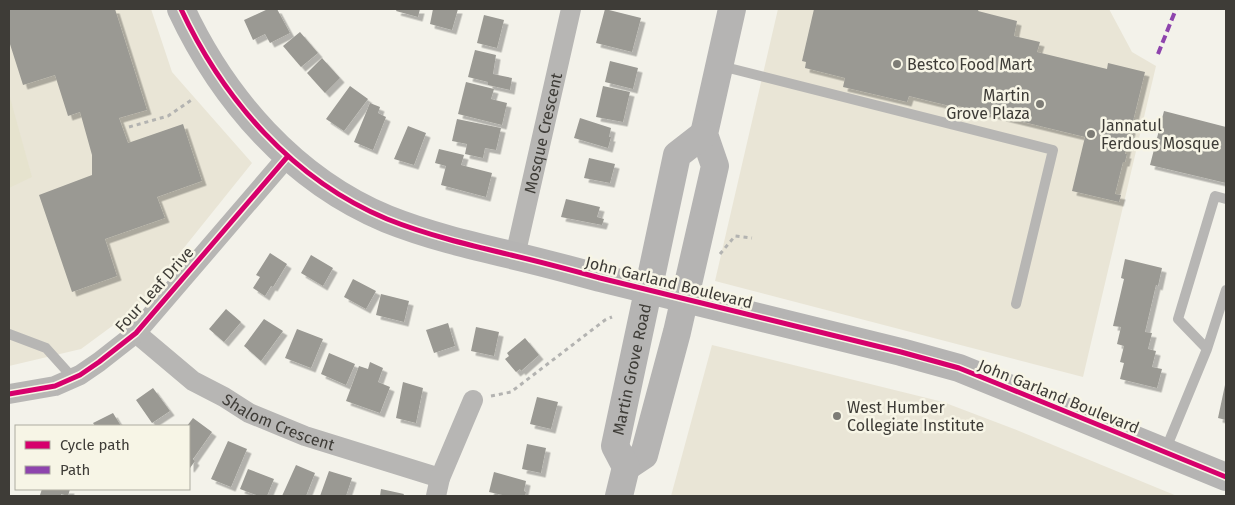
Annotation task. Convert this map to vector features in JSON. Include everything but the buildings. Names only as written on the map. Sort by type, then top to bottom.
[{"type":"street","name":"John Garland Boulevard","points":[[181,9],[196,40],[232,96],[255,123],[288,156],[323,183],[357,205],[387,219],[471,246],[959,368],[1226,477]]},
{"type":"street","name":"Mosque Crescent","points":[[515,256],[571,9]]},
{"type":"street","points":[[704,134],[732,9]]},
{"type":"street","name":"Martin Grove Road","points":[[704,134],[715,166],[685,300],[644,455],[626,467],[615,446],[677,155],[704,134]]},
{"type":"street","name":"Four Leaf Drive","points":[[9,394],[55,386],[73,378],[99,362],[136,333],[288,156]]},
{"type":"street","name":"Shalom Crescent","points":[[136,333],[193,381],[249,413],[438,487],[473,400]]},
{"type":"street","points":[[619,496],[626,467]]},
{"type":"lane","points":[[720,66],[1053,150],[1016,304]]},
{"type":"lane","points":[[1207,349],[1178,319],[1215,196],[1226,199]]},
{"type":"lane","points":[[1164,452],[1207,349],[1226,290]]},
{"type":"lane","points":[[9,334],[46,348],[73,378]]},
{"type":"path","points":[[129,127],[168,116],[193,99]]},
{"type":"path","points":[[719,255],[735,236],[752,238]]},
{"type":"path","points":[[473,400],[511,392],[612,316]]},
{"type":"shaded area","points":[[9,9],[151,9],[172,72],[252,163],[134,310],[81,349],[9,366]]},
{"type":"shaded area","points":[[778,9],[1109,9],[1132,52],[1156,66],[1083,377],[715,281]]},
{"type":"shaded area","points":[[9,94],[32,177],[9,188]]},
{"type":"shaded area","name":"West Humber Collegiate Institute","points":[[712,345],[943,402],[1177,496],[671,496]]},
{"type":"marked path","points":[[1158,54],[1176,9]]},
{"type":"cycle path","points":[[181,9],[198,42],[218,74],[240,105],[264,133],[321,182],[353,202],[387,219],[417,230],[464,243],[959,368],[1226,477]]},
{"type":"cycle path","points":[[9,394],[55,386],[80,375],[136,333],[288,156]]},
{"type":"place","name":"Bestco Food Mart","points":[[897,64]]},
{"type":"place","name":"Martin Grove Plaza","points":[[1040,104]]},
{"type":"place","name":"Jannatul Ferdous Mosque","points":[[1091,134]]},
{"type":"place","name":"West Humber Collegiate Institute","points":[[837,416]]}]
